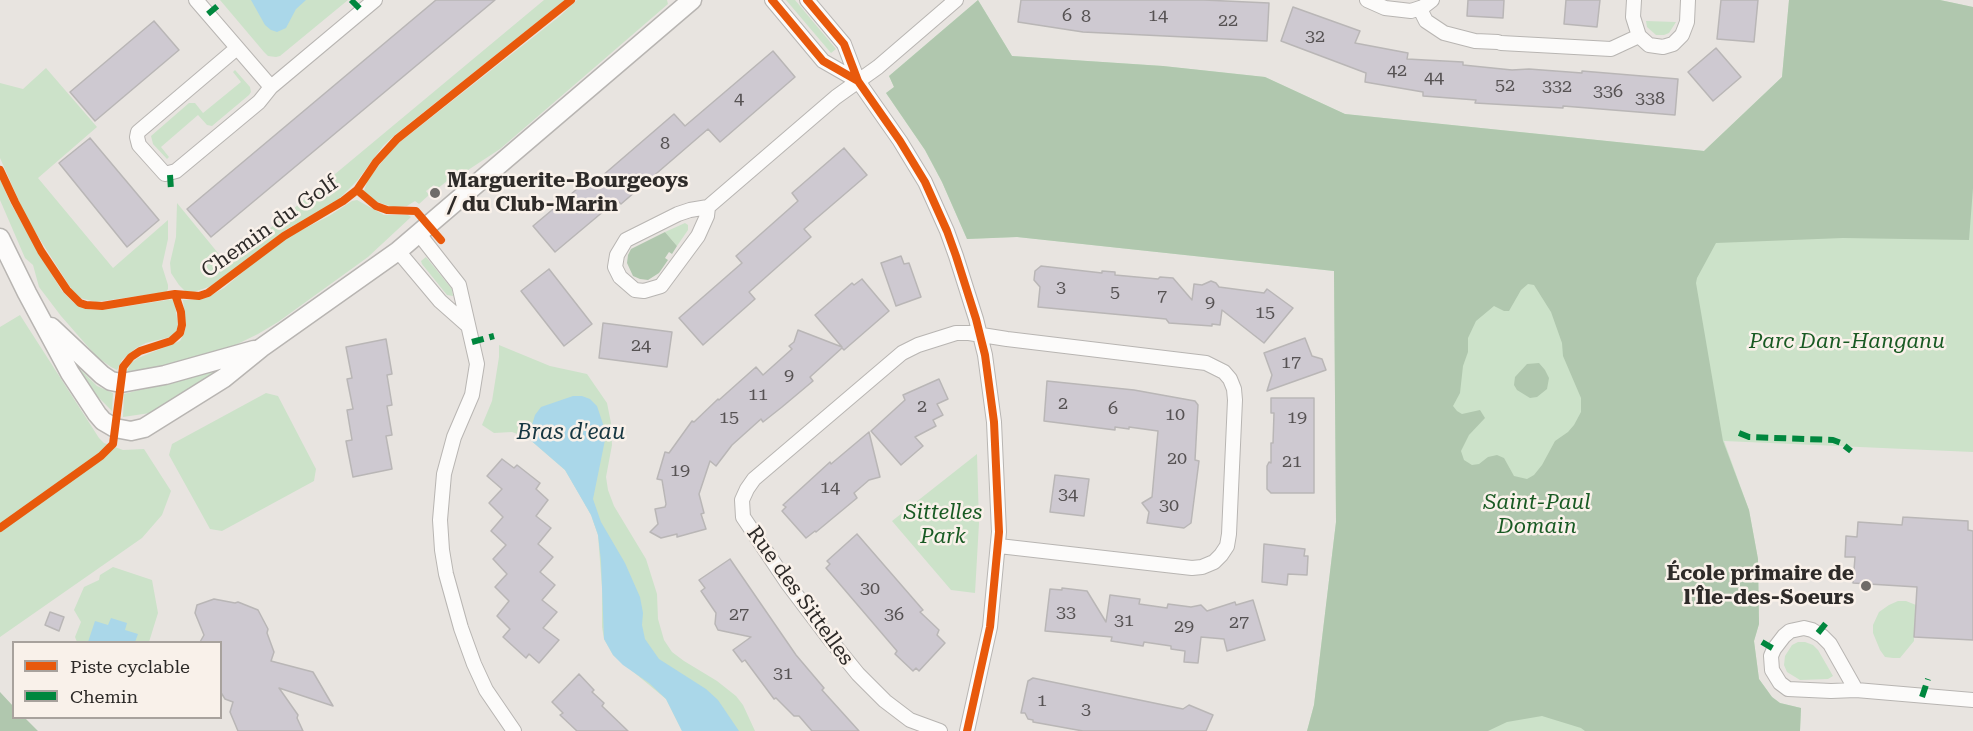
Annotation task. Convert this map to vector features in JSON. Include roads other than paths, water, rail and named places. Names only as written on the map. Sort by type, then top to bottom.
[{"type":"street","points":[[196,0],[271,87]]},
{"type":"street","points":[[237,48],[138,132],[139,145],[162,172],[168,175],[176,171],[375,0]]},
{"type":"street","points":[[0,238],[70,373],[98,414],[108,425],[120,430],[137,430],[153,424],[224,378],[261,348],[398,251],[692,0]]},
{"type":"street","points":[[772,0],[823,61],[858,81]]},
{"type":"street","points":[[807,0],[844,44],[858,81],[900,141],[925,182],[950,239],[980,335],[994,422],[999,546],[990,627],[967,731]]},
{"type":"street","points":[[708,207],[707,216],[698,236],[661,286],[644,291],[635,290],[620,277],[615,267],[617,255],[626,240],[678,214],[708,207],[836,97],[956,0]]},
{"type":"street","points":[[1366,0],[1393,10],[1411,11],[1420,9],[1432,0]]},
{"type":"street","points":[[1634,0],[1633,17],[1639,36],[1649,45],[1656,47],[1668,46],[1682,35],[1687,22],[1688,0]]},
{"type":"street","points":[[1420,9],[1426,21],[1444,33],[1475,40],[1611,49],[1639,36]]},
{"type":"street","points":[[419,234],[462,291],[466,324],[476,355],[472,394],[454,437],[444,474],[440,520],[442,550],[453,602],[474,664],[495,704],[514,731]]},
{"type":"street","points":[[398,251],[440,301],[466,324]]},
{"type":"street","points":[[39,316],[102,375],[111,381],[121,383],[165,375],[261,348]]},
{"type":"street","name":"Rue des Sittelles","points":[[940,731],[923,726],[898,712],[858,674],[828,638],[743,517],[742,500],[754,479],[902,353],[918,345],[956,333],[1206,363],[1224,372],[1234,389],[1229,534],[1227,546],[1214,562],[1192,568],[999,546]]},
{"type":"street","points":[[1856,690],[1830,644],[1812,630],[1804,628],[1790,631],[1774,649],[1771,656],[1772,670],[1779,684],[1784,687],[1796,690],[1856,690],[1973,700]]},
{"type":"water","points":[[251,0],[306,0],[296,9],[286,28],[277,32],[265,25]]},
{"type":"water","name":"Bras d'eau","points":[[573,396],[590,399],[597,406],[603,424],[605,440],[593,499],[601,522],[625,563],[640,597],[645,639],[659,659],[706,689],[718,700],[739,731],[682,731],[666,699],[649,683],[623,665],[613,655],[604,639],[601,561],[598,535],[591,515],[565,470],[528,438],[535,415],[541,407]]},
{"type":"water","points":[[111,618],[127,623],[125,630],[138,634],[135,641],[88,641],[95,621],[108,625]]},
{"type":"place","name":"Marguerite-Bourgeoys / du Club-Marin","points":[[435,193]]},
{"type":"place","name":"École primaire de l'Île-des-Soeurs","points":[[1866,586]]},
{"type":"park label","name":"Parc Dan-Hanganu","points":[[1847,342]]},
{"type":"park label","name":"Saint-Paul Domain","points":[[1537,515]]},
{"type":"park label","name":"Sittelles Park","points":[[943,525]]}]
